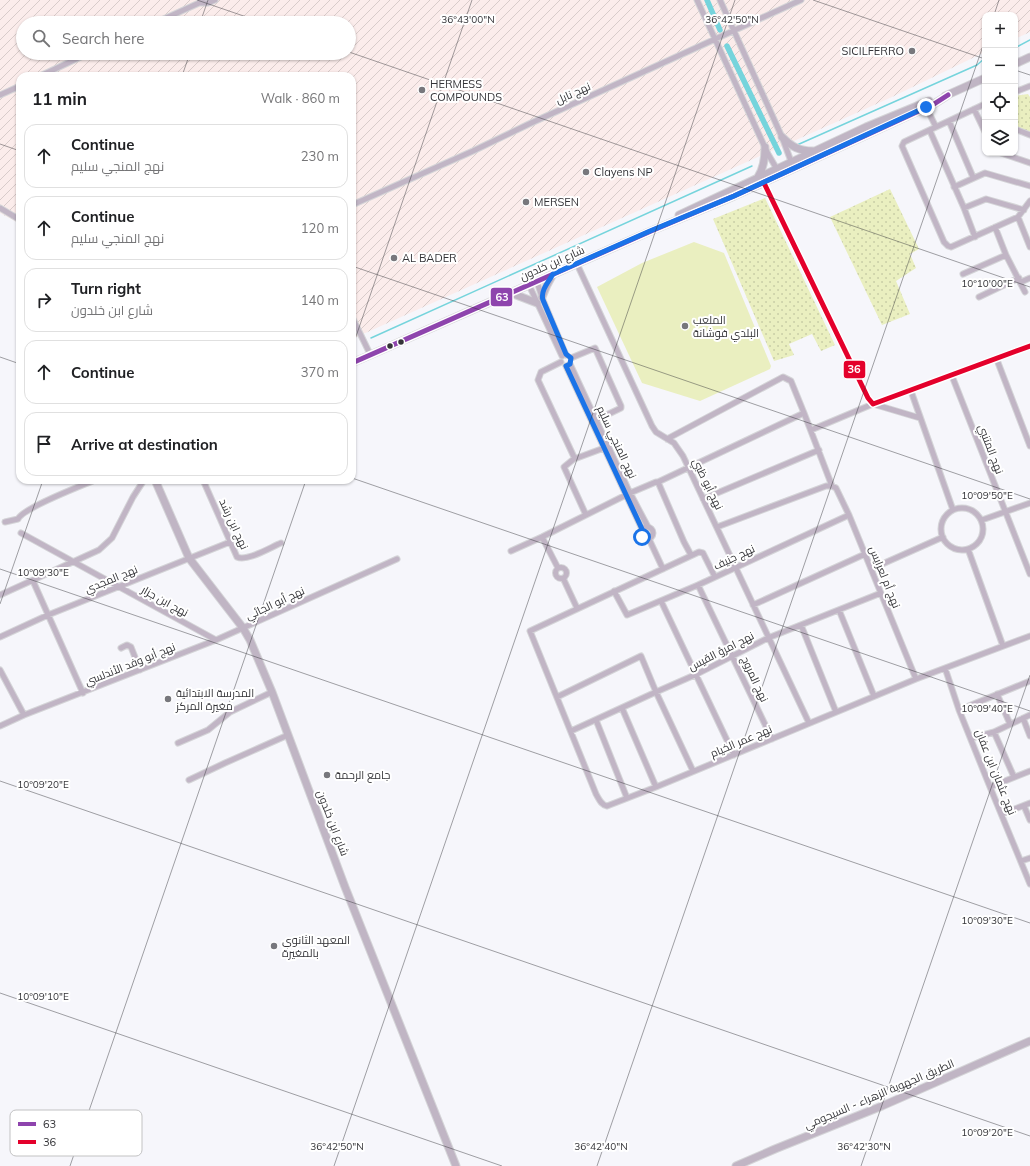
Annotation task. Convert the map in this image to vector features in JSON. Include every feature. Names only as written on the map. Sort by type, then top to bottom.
[{"type":"street","points":[[170,16],[200,2],[208,3],[215,0]]},
{"type":"street","points":[[697,0],[764,147],[779,172]]},
{"type":"street","points":[[720,0],[782,138],[792,166]]},
{"type":"street","name":"نهج نابل","points":[[356,203],[801,0]]},
{"type":"street","points":[[1018,63],[1030,57]]},
{"type":"street","points":[[49,72],[74,60]]},
{"type":"street","points":[[650,231],[670,219],[758,178],[779,172],[982,79]]},
{"type":"street","points":[[1018,91],[1030,86]]},
{"type":"street","points":[[0,95],[16,88]]},
{"type":"street","points":[[792,166],[815,151],[889,117],[925,105]]},
{"type":"street","points":[[925,105],[936,127]]},
{"type":"street","points":[[982,105],[904,142],[902,146],[946,245],[951,247],[1018,217],[1030,202]]},
{"type":"street","points":[[974,109],[982,126]]},
{"type":"street","points":[[949,121],[973,177]]},
{"type":"street","points":[[1018,130],[1030,135]]},
{"type":"street","points":[[930,131],[964,208],[975,237]]},
{"type":"street","points":[[782,138],[793,148],[806,151],[815,151]]},
{"type":"street","points":[[758,178],[762,172],[764,164],[764,147]]},
{"type":"street","points":[[1011,156],[1030,162]]},
{"type":"street","points":[[650,231],[764,183],[779,172]]},
{"type":"street","points":[[954,187],[973,177],[985,173],[1030,186]]},
{"type":"street","points":[[764,183],[868,398],[873,404],[920,418]]},
{"type":"street","points":[[964,208],[986,199],[1024,210]]},
{"type":"street","points":[[0,208],[16,218]]},
{"type":"street","points":[[1018,217],[1030,246]]},
{"type":"street","points":[[995,227],[1006,255],[1025,292]]},
{"type":"street","name":"شارع ابن خلدون","points":[[356,361],[650,231]]},
{"type":"street","points":[[963,274],[1006,255]]},
{"type":"street","name":"نهج أبو ظبي","points":[[577,264],[652,426],[656,432],[678,447],[809,723]]},
{"type":"street","points":[[539,300],[553,274]]},
{"type":"street","points":[[979,297],[1020,280],[1030,278]]},
{"type":"street","points":[[537,282],[539,300]]},
{"type":"street","points":[[529,285],[539,300],[564,355],[571,358]]},
{"type":"street","points":[[511,293],[539,300]]},
{"type":"street","points":[[356,325],[370,354]]},
{"type":"street","points":[[811,430],[873,404],[997,360],[1030,346]]},
{"type":"street","points":[[561,362],[568,365],[571,358],[595,348],[621,408],[594,421]]},
{"type":"street","points":[[564,355],[561,362],[541,372],[538,380],[575,458]]},
{"type":"street","points":[[997,360],[1030,446]]},
{"type":"street","name":"نهج المنجي سليم","points":[[568,365],[628,494],[642,529]]},
{"type":"street","name":"نهج المتنبي","points":[[952,376],[1030,574]]},
{"type":"street","name":"نهج أم لعرايس","points":[[667,439],[783,377],[791,380],[832,486],[839,491],[916,678]]},
{"type":"street","points":[[911,391],[953,510]]},
{"type":"street","points":[[511,551],[628,494],[658,482],[804,413]]},
{"type":"street","name":"نهج المنجي سليم","points":[[594,421],[604,448],[628,494],[648,527]]},
{"type":"street","points":[[586,515],[564,467],[575,458],[604,448]]},
{"type":"street","points":[[704,499],[819,450]]},
{"type":"street","points":[[658,482],[681,536],[692,555]]},
{"type":"street","points":[[5,522],[18,519],[32,508],[86,484]]},
{"type":"street","points":[[0,595],[99,550],[112,538],[141,484]]},
{"type":"street","name":"شارع ابن خلدون","points":[[157,484],[189,558],[243,628],[250,640],[272,692],[345,886],[456,1166]]},
{"type":"street","name":"نهج ابن رشد","points":[[205,484],[237,557],[242,559],[281,543]]},
{"type":"street","points":[[717,527],[826,486],[832,486]]},
{"type":"street","points":[[982,520],[1030,503]]},
{"type":"street","points":[[961,507],[970,508],[977,513],[982,520],[984,529],[982,538],[976,545],[968,549],[954,549],[947,544],[943,537],[941,529],[943,520],[946,515],[953,510],[961,507]]},
{"type":"street","name":"نهج جنيف","points":[[614,591],[627,615],[698,585],[849,515]]},
{"type":"street","points":[[650,539],[645,540],[642,537],[640,533],[642,529],[648,527],[653,532],[650,539],[663,569]]},
{"type":"street","name":"نهج ابن جزار","points":[[21,533],[216,640]]},
{"type":"street","points":[[542,537],[558,568],[563,568],[566,571],[566,575],[563,578],[577,608],[692,555],[702,552],[715,577]]},
{"type":"street","points":[[871,569],[943,537]]},
{"type":"street","name":"نهج المجدي","points":[[0,637],[48,615],[230,542]]},
{"type":"street","points":[[968,549],[1003,646]]},
{"type":"street","points":[[753,605],[865,554]]},
{"type":"street","name":"نهج أبو الجائي","points":[[243,628],[397,560]]},
{"type":"street","points":[[33,581],[83,693]]},
{"type":"street","name":"نهج المروج","points":[[698,585],[772,739]]},
{"type":"street","name":"نهج امرؤ القيس","points":[[571,731],[697,674],[768,638],[881,593]]},
{"type":"street","points":[[661,601],[697,674],[734,755]]},
{"type":"street","name":"نهج عمر الخيام","points":[[577,608],[530,631],[596,794],[601,803],[607,806],[656,788],[693,771],[916,678],[1030,636]]},
{"type":"street","points":[[839,610],[874,696]]},
{"type":"street","points":[[801,625],[836,712]]},
{"type":"street","name":"نهج أبو وفد الأندلسي","points":[[0,726],[24,715],[83,693],[243,628]]},
{"type":"street","points":[[122,648],[127,645],[131,647],[140,670]]},
{"type":"street","points":[[557,697],[641,656],[693,771]]},
{"type":"street","name":"نهج عثمان ابن عفان","points":[[945,668],[990,787],[1030,884]]},
{"type":"street","points":[[0,670],[24,715]]},
{"type":"street","points":[[960,710],[1030,681]]},
{"type":"street","points":[[178,743],[208,730],[230,712],[272,692]]},
{"type":"street","points":[[997,694],[1010,724]]},
{"type":"street","points":[[622,708],[656,788]]},
{"type":"street","points":[[972,738],[994,732],[1030,715]]},
{"type":"street","points":[[1023,718],[1030,736]]},
{"type":"street","points":[[596,720],[627,798]]},
{"type":"street","points":[[994,732],[1014,778]]},
{"type":"street","points":[[189,780],[288,735]]},
{"type":"street","points":[[990,787],[1030,771]]},
{"type":"street","points":[[1002,814],[1030,803]]},
{"type":"street","points":[[1024,806],[1030,820]]},
{"type":"street","points":[[1021,861],[1030,858]]},
{"type":"street","name":"الطريق الجهوية الزهراء - السيجومي","points":[[736,1166],[882,1106],[1030,1041]]},
{"type":"shaded area","points":[[0,0],[1030,0],[1030,32],[1018,38],[1018,12],[982,12],[982,53],[892,97],[356,337],[356,72],[16,72],[16,222],[0,213]]},
{"type":"green space","points":[[1028,94],[1030,97],[1030,132],[1018,128],[1018,96]]},
{"type":"green space","points":[[890,189],[919,249],[910,254],[916,268],[896,281],[910,314],[882,325],[830,217]]},
{"type":"green space","points":[[765,198],[835,345],[821,351],[812,334],[789,344],[794,355],[774,361],[713,219]]},
{"type":"green space","name":"الملعب البلدي فوشانة","points":[[694,242],[724,253],[771,366],[770,369],[700,401],[642,383],[597,287],[642,263]]},
{"type":"waterway","points":[[707,0],[720,30]]},
{"type":"waterway","points":[[1018,46],[1030,40]]},
{"type":"waterway","points":[[727,46],[779,153]]},
{"type":"waterway","points":[[797,145],[977,65],[982,61]]},
{"type":"waterway","points":[[371,338],[752,166]]},
{"type":"transit line","name":"63","points":[[356,361],[734,196],[934,104],[948,95]]},
{"type":"transit line","name":"36","points":[[764,183],[868,398],[873,404],[1030,346]]},
{"type":"place","name":"SICILFERRO","points":[[912,51]]},
{"type":"place","name":"HERMESS COMPOUNDS","points":[[422,90]]},
{"type":"place","name":"Clayens NP","points":[[586,172]]},
{"type":"place","name":"MERSEN","points":[[526,202]]},
{"type":"place","name":"AL BADER","points":[[394,258]]},
{"type":"place","name":"الملعب البلدي فوشانة","points":[[685,326]]},
{"type":"place","name":"المدرسة الابتدائية مغيرة المركز","points":[[168,699]]},
{"type":"place","name":"جامع الرحمة","points":[[327,775]]},
{"type":"place","name":"المعهد الثانوي بالمغيرة","points":[[274,946]]},
{"type":"route","points":[[642,537],[640,535],[642,529],[566,366],[570,364],[571,358],[566,354],[543,300],[542,297],[544,290],[553,274],[734,196],[926,107]]}]
